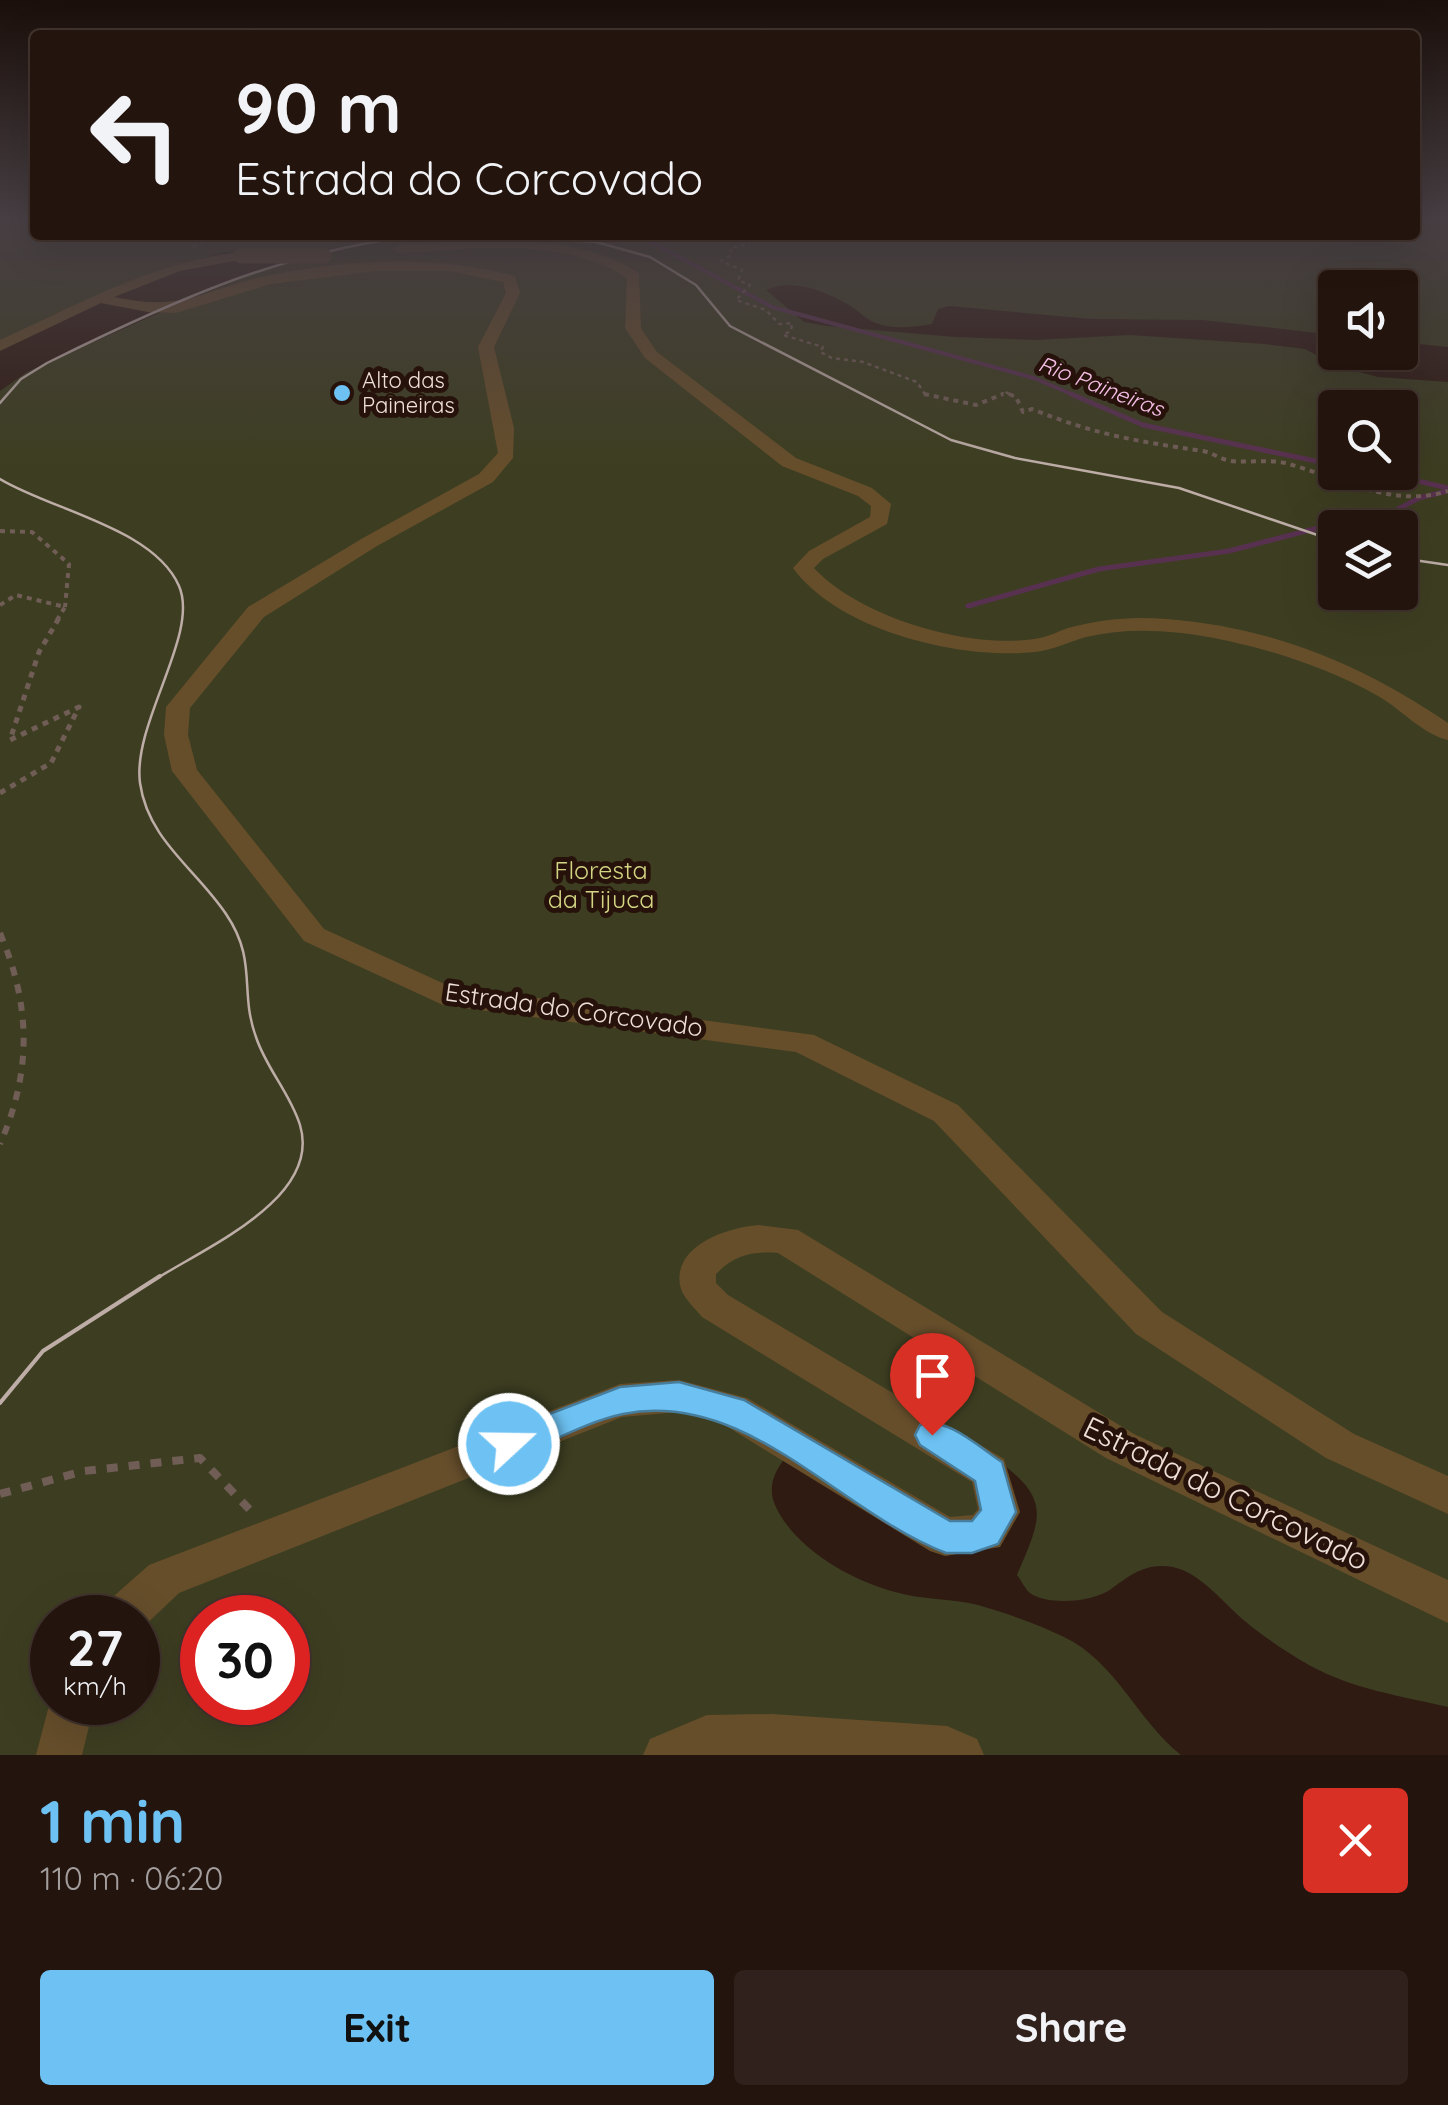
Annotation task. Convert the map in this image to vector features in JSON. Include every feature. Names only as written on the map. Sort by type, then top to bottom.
[{"type":"street","points":[[0,346],[90,303]]},
{"type":"street","name":"Estrada do Corcovado","points":[[137,303],[176,308],[192,303]]},
{"type":"street","name":"Estrada do Corcovado","points":[[509,303],[486,347],[505,428],[507,454],[486,478],[370,542],[256,612],[178,707],[176,735],[185,772],[314,935],[443,995],[803,1042],[946,1113],[1149,1323],[1340,1446],[1448,1496]]},
{"type":"street","points":[[633,303],[633,328],[651,356],[789,462],[865,492],[881,504],[880,520],[816,555],[803,568],[813,586],[851,608],[912,629],[1006,648],[1042,645],[1077,632],[1131,624],[1184,627],[1296,653],[1380,687],[1448,733]]},
{"type":"street","name":"Estrada do Corcovado","points":[[147,1595],[164,1580],[249,1545],[620,1401],[679,1396],[732,1410],[946,1537],[986,1533],[999,1512],[990,1472],[715,1306],[698,1287],[698,1270],[712,1254],[732,1240],[756,1236],[785,1240],[1120,1446],[1448,1602]]},
{"type":"street","points":[[58,1755],[66,1725]]},
{"type":"street","points":[[666,1755],[707,1738],[772,1737],[947,1748],[961,1755]]},
{"type":"path","points":[[745,303],[766,310],[779,324],[792,323],[791,331],[783,335],[823,347],[820,352],[829,359],[867,362],[889,375],[917,382],[926,396],[976,406],[1002,396],[1003,391],[1016,397],[1023,412],[1032,409],[1092,432],[1209,452],[1234,462],[1280,462],[1387,494],[1423,498],[1448,491]]},
{"type":"path","points":[[0,531],[32,532],[69,564],[65,607],[38,652],[10,740],[79,707],[51,762],[0,793]]},
{"type":"path","points":[[0,605],[16,595],[65,607]]},
{"type":"path","points":[[0,933],[17,976],[30,1050],[12,1120],[0,1144]]},
{"type":"path","points":[[0,1494],[84,1471],[200,1458],[251,1511],[249,1545]]},
{"type":"green space","name":"Floresta da Tijuca","points":[[0,303],[96,303],[0,349]]},
{"type":"green space","name":"Floresta da Tijuca","points":[[181,303],[781,303],[804,322],[827,326],[955,337],[1035,340],[1130,335],[1265,344],[1305,349],[1318,356],[1318,370],[1352,370],[1378,377],[1448,382],[1448,1707],[1359,1686],[1309,1665],[1253,1628],[1203,1582],[1173,1567],[1147,1568],[1103,1593],[1083,1599],[1048,1600],[1030,1593],[1017,1575],[1032,1539],[1037,1511],[1027,1487],[998,1461],[988,1508],[961,1521],[935,1513],[798,1447],[776,1472],[772,1497],[784,1521],[809,1548],[842,1571],[878,1587],[905,1595],[978,1605],[1064,1637],[1098,1661],[1181,1755],[0,1755],[0,391],[27,372]]},
{"type":"green space","name":"Floresta da Tijuca","points":[[845,303],[1318,303],[1318,333],[1203,320],[1091,319],[949,306],[938,309],[932,324],[897,327],[872,321]]},
{"type":"green space","name":"Floresta da Tijuca","points":[[1418,303],[1448,303],[1448,347],[1418,344]]},
{"type":"waterway","name":"Rio Paineiras","points":[[764,303],[1034,378],[1076,396]]},
{"type":"waterway","name":"Rio Paineiras","points":[[1071,394],[1143,425],[1318,461]]},
{"type":"waterway","name":"Rio Paineiras","points":[[1418,481],[1448,488]]},
{"type":"waterway","points":[[968,606],[1099,569],[1229,551],[1326,526],[1370,524],[1419,498],[1448,491]]},
{"type":"tram line","points":[[0,403],[21,379],[47,363],[176,303]]},
{"type":"tram line","points":[[711,303],[730,326],[951,440],[1015,458],[1179,488],[1318,535]]},
{"type":"tram line","points":[[0,479],[125,535],[148,549],[179,586],[183,606],[181,629],[146,734],[140,783],[145,803],[163,838],[214,898],[236,931],[245,961],[256,1037],[300,1125],[302,1151],[294,1175],[277,1197],[229,1235],[156,1279]]},
{"type":"tram line","points":[[1418,561],[1448,565]]},
{"type":"tram line","points":[[0,1403],[43,1351],[160,1276]]},
{"type":"place","name":"Alto das Paineiras","points":[[342,393]]},
{"type":"route","points":[[509,1444],[620,1401],[679,1396],[732,1410],[946,1537],[986,1533],[999,1512],[990,1472],[932,1435]]}]
